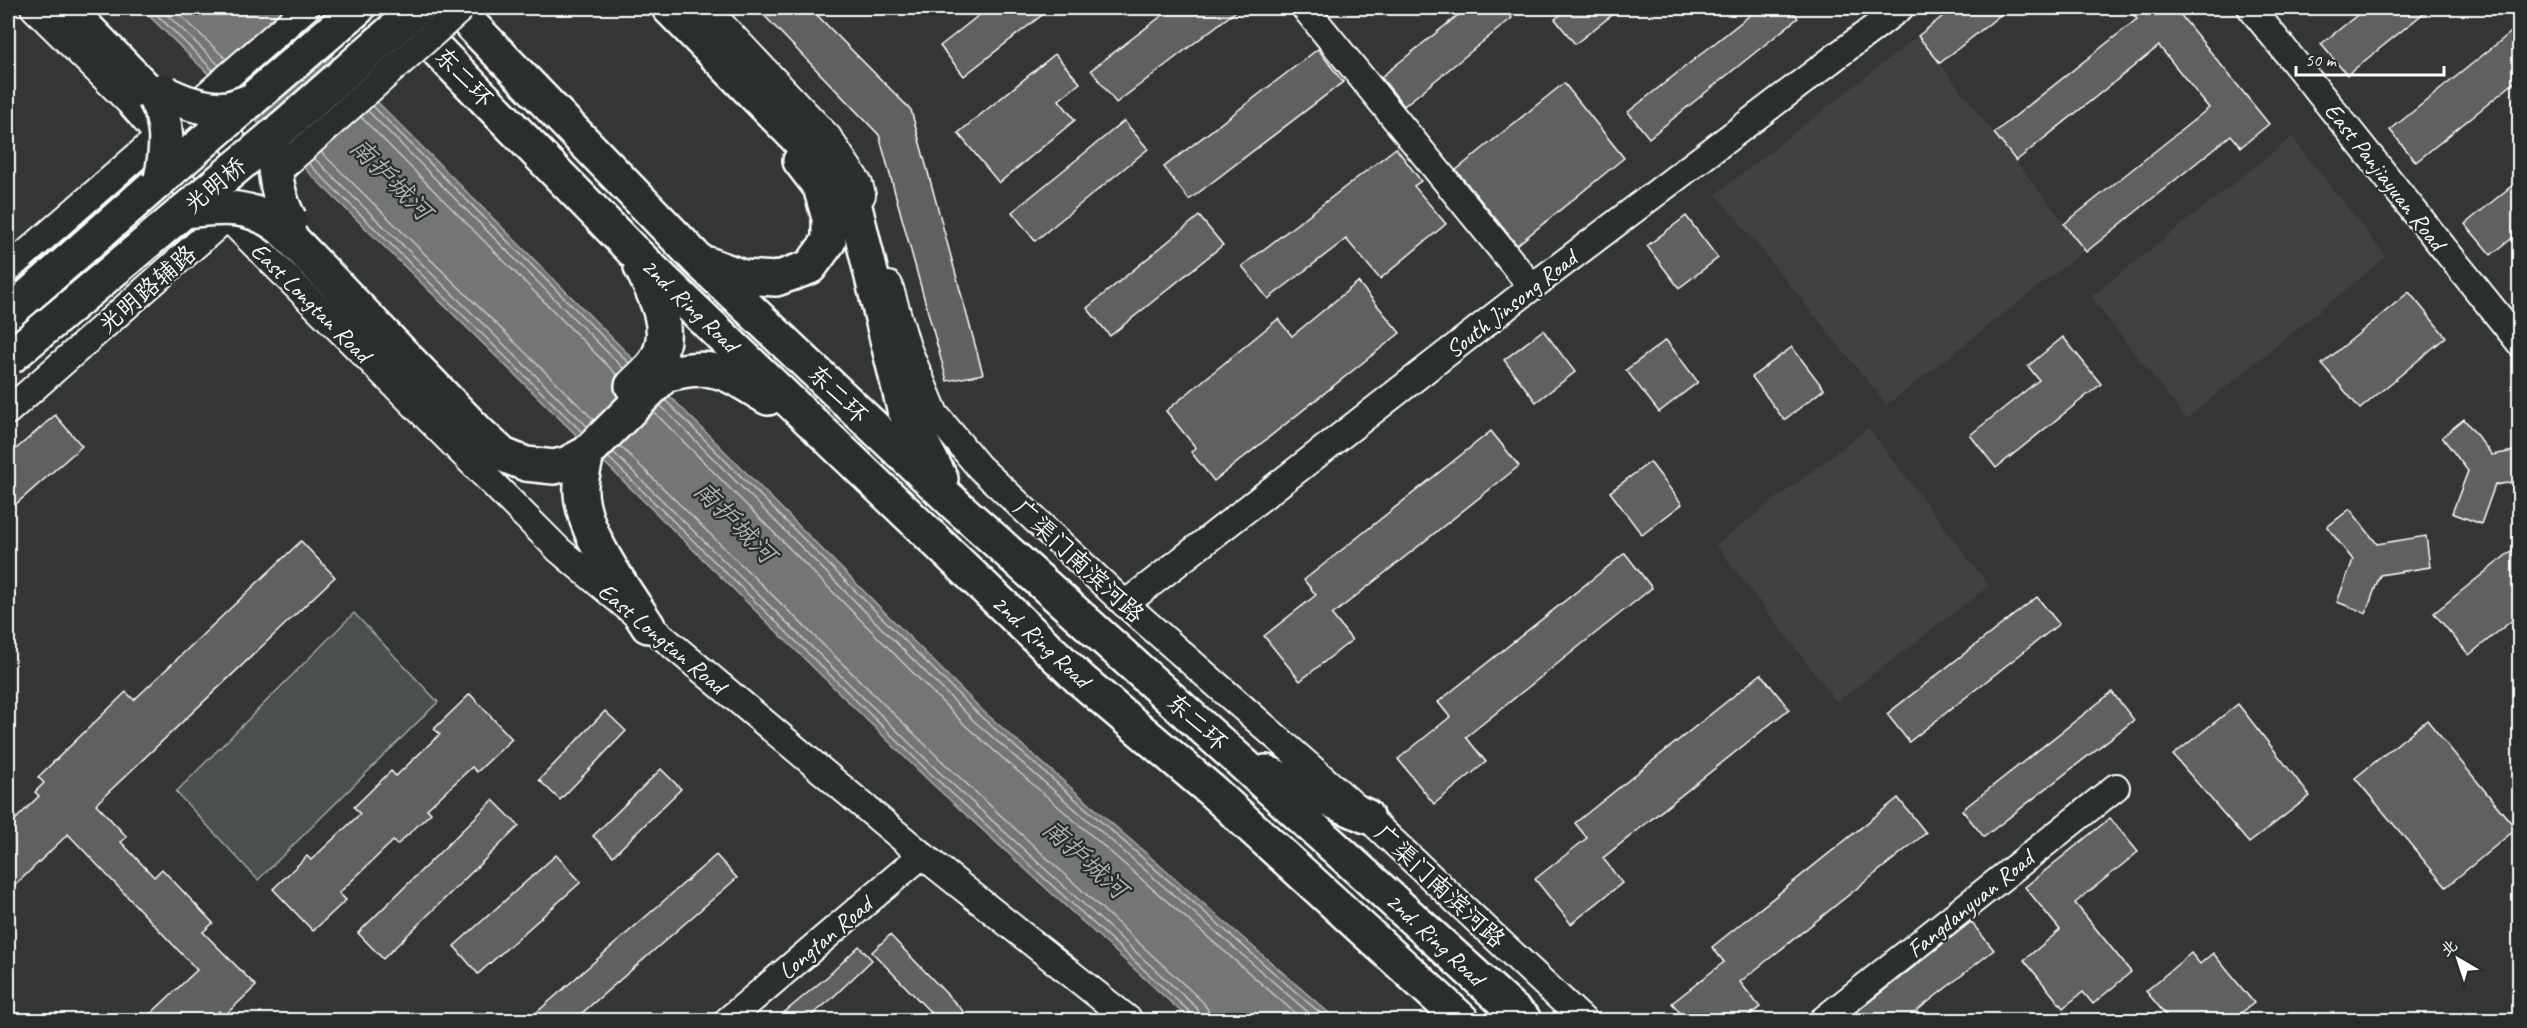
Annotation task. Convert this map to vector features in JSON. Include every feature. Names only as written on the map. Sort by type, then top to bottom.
[{"type":"main road","points":[[67,8],[166,101]]},
{"type":"main road","points":[[82,8],[166,101]]},
{"type":"main road","name":"光明桥","points":[[8,314],[358,8]]},
{"type":"main road","name":"东二环","points":[[396,8],[632,250]]},
{"type":"main road","name":"光明桥","points":[[8,359],[184,211],[279,151],[418,8]]},
{"type":"main road","name":"东二环","points":[[455,8],[698,260],[957,506],[1240,760]]},
{"type":"main road","points":[[654,8],[796,156],[820,187],[829,218],[830,241],[810,267],[776,279],[743,277],[698,260]]},
{"type":"main road","points":[[669,8],[840,183],[855,207],[904,409],[957,506]]},
{"type":"main road","points":[[161,179],[166,154],[166,135],[160,107],[170,97],[225,109],[250,101]]},
{"type":"main road","points":[[279,151],[276,185],[286,224]]},
{"type":"main road","points":[[184,211],[231,207],[286,224],[500,431],[523,444],[546,449],[582,447],[660,369],[664,331],[661,311],[632,250]]},
{"type":"main road","name":"2nd. Ring Road","points":[[632,250],[1080,679],[1212,791],[1462,1020]]},
{"type":"main road","points":[[660,369],[717,370],[737,379],[767,398],[802,413]]},
{"type":"main road","points":[[582,447],[583,510],[603,557],[648,626]]},
{"type":"main road","points":[[1240,760],[1366,816]]},
{"type":"main road","name":"2nd. Ring Road","points":[[1240,760],[1524,1020]]},
{"type":"street","points":[[34,8],[129,102],[158,135]]},
{"type":"street","points":[[166,101],[213,88],[306,8]]},
{"type":"street","name":"光明桥","points":[[279,151],[462,8]]},
{"type":"street","name":"广渠门南滨河路","points":[[706,8],[828,137],[859,184],[907,347],[935,414],[979,467],[1125,604],[1366,816],[1583,1020]]},
{"type":"street","points":[[1305,8],[1532,287]]},
{"type":"street","name":"South Jinsong Road","points":[[1125,604],[1532,287],[1899,8]]},
{"type":"street","name":"East Panjiayuan Road","points":[[2251,8],[2520,343]]},
{"type":"street","points":[[8,269],[158,135],[166,101]]},
{"type":"street","points":[[166,101],[204,120],[231,138],[250,173],[251,196]]},
{"type":"street","name":"East Longtan Road","points":[[158,135],[160,154],[177,177],[209,212],[228,218],[559,550],[922,855],[1130,1020]]},
{"type":"street","name":"光明路辅路","points":[[8,411],[251,196],[279,151]]},
{"type":"street","name":"Fangdanyuan Road","points":[[1823,1020],[2116,787]]},
{"type":"street","name":"Longtan Road","points":[[728,1020],[922,855]]},
{"type":"shaded area","points":[[1918,36],[2085,250],[1887,405],[1716,194]]},
{"type":"shaded area","points":[[2292,137],[2386,257],[2186,419],[2091,297]]},
{"type":"shaded area","points":[[1868,428],[1989,586],[1837,702],[1716,545]]},
{"type":"shaded area","points":[[354,613],[438,702],[258,880],[176,792]]},
{"type":"water","name":"南护城河","points":[[141,8],[284,8],[983,711],[1337,1020],[1190,1020],[928,780]]},
{"type":"building","points":[[757,8],[810,8],[911,110],[983,374],[947,381],[879,135]]},
{"type":"building","points":[[988,8],[1051,8],[964,76],[940,46]]},
{"type":"building","points":[[1172,8],[1240,8],[1116,103],[1091,70]]},
{"type":"building","points":[[1467,8],[1504,8],[1512,18],[1404,106],[1381,77]]},
{"type":"building","points":[[1569,8],[1621,8],[1575,44],[1555,19]]},
{"type":"building","points":[[1759,8],[1790,8],[1798,18],[1649,138],[1628,112]]},
{"type":"building","points":[[1953,8],[2009,8],[1940,63],[1918,36]]},
{"type":"building","points":[[2127,8],[2175,8],[2269,124],[2241,147],[2231,135],[2086,252],[2064,224],[2209,108],[2159,46],[2016,161],[1994,133],[2137,19]]},
{"type":"building","points":[[2366,8],[2430,8],[2347,75],[2321,44]]},
{"type":"building","points":[[2520,25],[2520,78],[2416,162],[2390,130]]},
{"type":"building","points":[[1318,49],[1343,82],[1189,200],[1164,167]]},
{"type":"building","points":[[1055,54],[1080,83],[1059,100],[1075,120],[999,183],[958,133]]},
{"type":"building","points":[[1564,83],[1624,158],[1517,245],[1456,170]]},
{"type":"building","points":[[1124,121],[1148,149],[1035,241],[1012,212]]},
{"type":"building","points":[[1396,148],[1421,181],[1414,186],[1446,224],[1380,279],[1346,239],[1268,299],[1242,266]]},
{"type":"building","points":[[2520,179],[2520,232],[2491,255],[2465,224]]},
{"type":"building","points":[[1199,216],[1223,245],[1110,336],[1087,308]]},
{"type":"building","points":[[1686,216],[1718,258],[1679,288],[1647,246]]},
{"type":"building","points":[[1358,282],[1400,333],[1214,481],[1191,452],[1196,448],[1166,411],[1278,319],[1292,336]]},
{"type":"building","points":[[2409,292],[2446,337],[2360,409],[2322,364]]},
{"type":"building","points":[[1543,330],[1575,372],[1536,402],[1504,360]]},
{"type":"building","points":[[2063,337],[2101,384],[1996,468],[1970,435],[2039,380],[2028,366]]},
{"type":"building","points":[[1666,340],[1698,382],[1659,412],[1626,370]]},
{"type":"building","points":[[1792,347],[1824,389],[1784,420],[1752,377]]},
{"type":"building","points":[[55,415],[82,446],[8,511],[8,456]]},
{"type":"building","points":[[2464,419],[2492,455],[2520,450],[2520,481],[2495,485],[2481,524],[2452,513],[2468,471],[2442,437]]},
{"type":"building","points":[[1491,431],[1519,466],[1332,615],[1352,640],[1300,681],[1264,636],[1316,595],[1304,580]]},
{"type":"building","points":[[1650,462],[1682,504],[1642,535],[1610,492]]},
{"type":"building","points":[[2350,509],[2377,544],[2426,536],[2430,567],[2380,575],[2366,613],[2337,602],[2353,560],[2327,527]]},
{"type":"building","points":[[301,541],[335,577],[96,804],[127,837],[121,842],[154,877],[162,869],[213,923],[203,932],[256,986],[224,1016],[219,1011],[210,1020],[144,1020],[197,970],[68,834],[8,892],[8,827],[39,796],[35,792],[44,783],[38,777],[126,692],[134,700]]},
{"type":"building","points":[[2520,544],[2520,614],[2469,655],[2434,613]]},
{"type":"building","points":[[1625,553],[1652,588],[1466,737],[1486,762],[1434,804],[1398,759],[1450,717],[1438,702]]},
{"type":"building","points":[[2037,597],[2059,624],[1909,742],[1887,714]]},
{"type":"building","points":[[1761,674],[1789,709],[1603,858],[1622,883],[1571,924],[1535,879],[1587,838],[1575,823]]},
{"type":"building","points":[[2112,692],[2134,720],[1984,837],[1962,810]]},
{"type":"building","points":[[470,694],[512,739],[477,772],[472,767],[427,809],[431,813],[397,845],[393,841],[339,893],[346,900],[313,931],[273,889],[307,856],[311,860],[360,814],[354,807],[391,771],[396,776],[440,734],[434,729]]},
{"type":"building","points":[[2238,704],[2310,796],[2249,843],[2173,755]]},
{"type":"building","points":[[605,711],[626,731],[560,800],[539,780]]},
{"type":"building","points":[[2427,720],[2516,829],[2446,887],[2355,778]]},
{"type":"building","points":[[661,769],[681,789],[613,856],[593,836]]},
{"type":"building","points":[[1898,798],[1926,833],[1740,982],[1760,1007],[1743,1020],[1686,1020],[1672,1003],[1724,962],[1712,947]]},
{"type":"building","points":[[493,800],[519,826],[383,959],[358,933]]},
{"type":"building","points":[[2110,818],[2138,852],[2075,903],[2131,972],[2093,1004],[2083,992],[2063,1008],[2024,960],[2060,930],[2025,887]]},
{"type":"building","points":[[556,855],[581,882],[478,974],[454,946]]},
{"type":"building","points":[[716,855],[737,878],[574,1020],[528,1020]]},
{"type":"building","points":[[1971,922],[1994,950],[1905,1020],[1846,1020]]},
{"type":"building","points":[[890,935],[964,1012],[955,1020],[938,1020],[872,952]]},
{"type":"building","points":[[859,946],[872,960],[829,1001],[806,1020],[775,1020],[828,976]]},
{"type":"building","points":[[2191,953],[2200,964],[2213,953],[2254,1003],[2232,1020],[2170,1020],[2146,991]]}]
